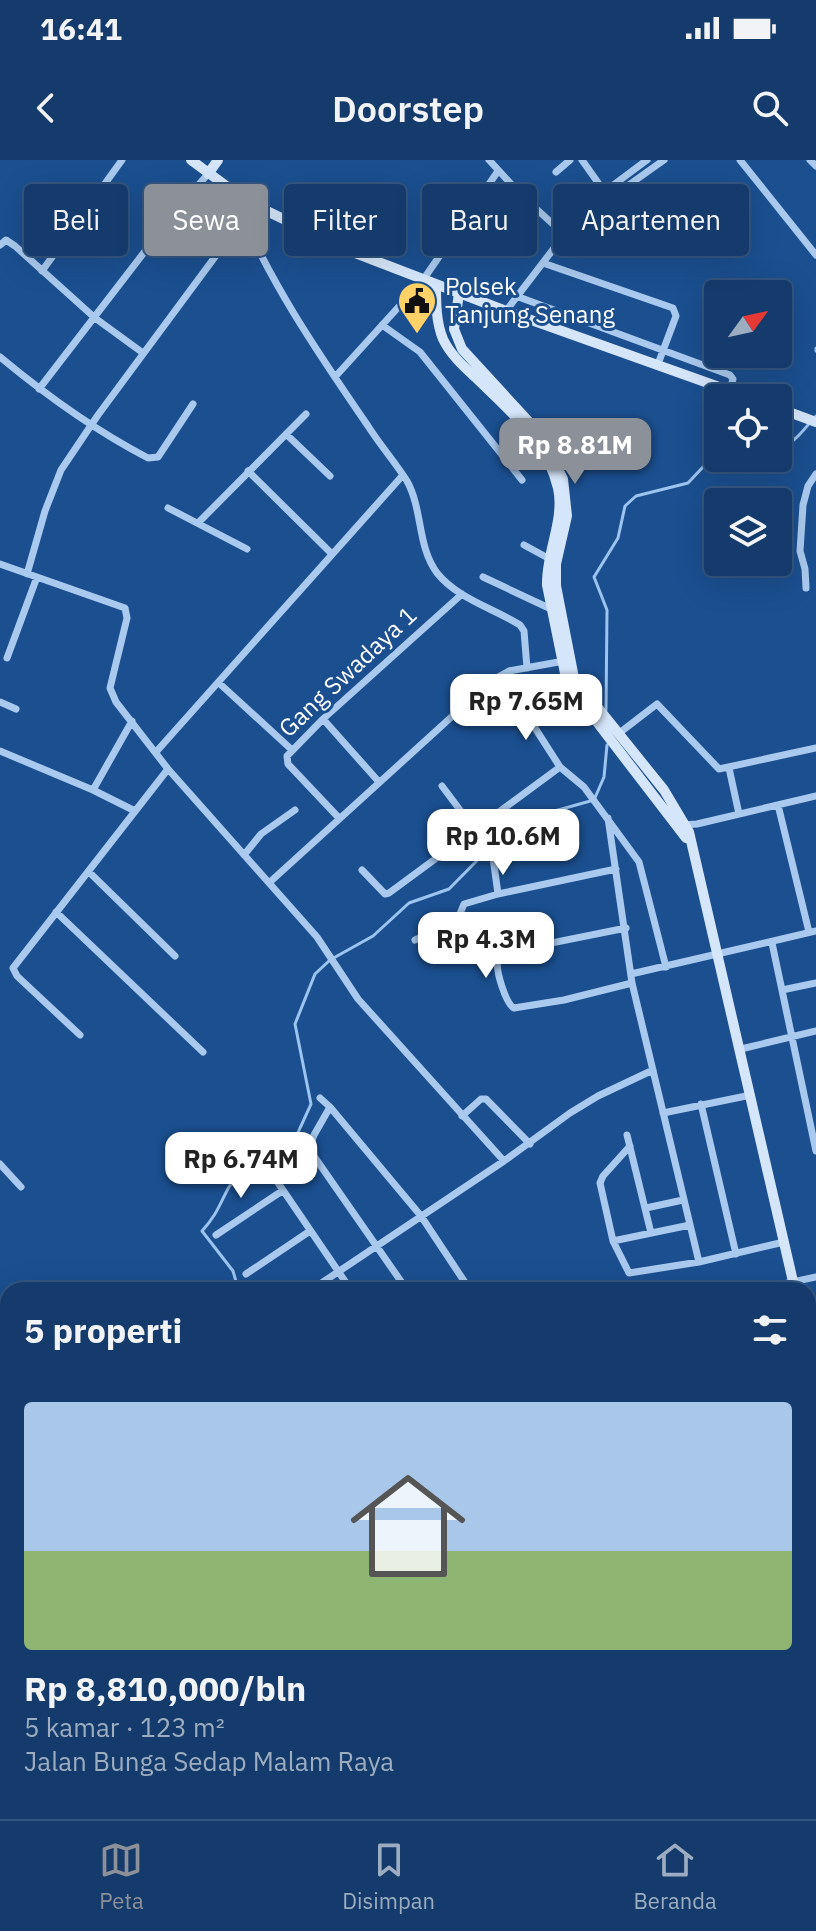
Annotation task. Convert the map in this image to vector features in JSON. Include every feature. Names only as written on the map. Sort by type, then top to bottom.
[{"type":"street","points":[[42,271],[122,160]]},
{"type":"street","points":[[191,160],[221,184]]},
{"type":"street","points":[[39,389],[218,160]]},
{"type":"street","points":[[489,160],[553,226]]},
{"type":"street","points":[[556,172],[570,160]]},
{"type":"street","points":[[582,160],[598,184]]},
{"type":"street","points":[[615,184],[647,160]]},
{"type":"street","points":[[630,184],[664,160]]},
{"type":"street","points":[[740,160],[816,255]]},
{"type":"street","points":[[810,160],[816,166]]},
{"type":"street","points":[[335,377],[423,280],[498,171]]},
{"type":"street","points":[[268,211],[350,251],[423,280],[713,384]]},
{"type":"street","points":[[0,245],[8,240],[95,318],[143,353]]},
{"type":"street","points":[[506,311],[553,250]]},
{"type":"street","points":[[27,574],[54,486],[90,426],[215,256]]},
{"type":"street","points":[[265,256],[335,377],[403,475],[412,493],[427,556],[438,574],[462,594],[520,625],[524,631],[527,668]]},
{"type":"street","points":[[543,263],[673,308],[676,316],[658,364]]},
{"type":"street","points":[[436,285],[437,318],[446,345],[462,365],[525,426],[545,455],[555,479],[559,504],[548,558],[547,585],[566,661],[574,678],[615,735],[664,790],[687,831],[741,1049],[793,1282]]},
{"type":"street","points":[[459,293],[454,329],[462,349],[541,435],[563,479],[567,516],[556,574],[570,689],[600,727],[615,735]]},
{"type":"street","points":[[516,296],[730,375],[732,384]]},
{"type":"street","points":[[382,325],[420,352],[522,480]]},
{"type":"street","points":[[0,357],[90,426],[154,459],[193,404]]},
{"type":"street","points":[[792,413],[816,422]]},
{"type":"street","points":[[199,522],[306,414]]},
{"type":"street","points":[[286,434],[330,476]]},
{"type":"street","points":[[248,471],[331,553]]},
{"type":"street","points":[[806,588],[800,551],[803,505],[808,486],[816,474]]},
{"type":"street","points":[[156,752],[403,475]]},
{"type":"street","points":[[168,508],[247,549]]},
{"type":"street","points":[[524,545],[548,558]]},
{"type":"street","points":[[0,564],[126,610],[127,618],[110,688],[116,702],[168,769],[270,882],[324,948],[358,999],[504,1161]]},
{"type":"street","points":[[7,658],[37,577]]},
{"type":"street","points":[[483,577],[551,609]]},
{"type":"street","name":"Gang Swadaya 1","points":[[339,818],[286,760],[323,719],[462,594]]},
{"type":"street","points":[[270,882],[491,681],[509,671],[566,661]]},
{"type":"street","points":[[509,671],[528,717],[560,767],[584,787],[598,804],[641,866],[666,967]]},
{"type":"street","points":[[219,683],[292,750]]},
{"type":"street","points":[[0,702],[16,709]]},
{"type":"street","points":[[615,735],[659,704],[716,768],[729,768],[816,748]]},
{"type":"street","points":[[323,719],[379,782]]},
{"type":"street","points":[[93,790],[132,721]]},
{"type":"street","points":[[0,751],[135,811]]},
{"type":"street","points":[[362,870],[377,888],[385,894],[389,893],[560,767]]},
{"type":"street","points":[[729,768],[739,814]]},
{"type":"street","points":[[80,1035],[12,970],[168,769]]},
{"type":"street","points":[[442,786],[475,830]]},
{"type":"street","points":[[687,831],[739,814],[816,796]]},
{"type":"street","points":[[626,928],[500,956],[497,963],[506,1002],[514,1008],[564,1000],[666,967],[812,932],[778,805]]},
{"type":"street","points":[[244,855],[261,834],[295,810]]},
{"type":"street","points":[[608,818],[632,978],[699,1262]]},
{"type":"street","points":[[492,850],[498,894]]},
{"type":"street","points":[[415,940],[457,921],[462,916],[461,907],[464,904],[616,869]]},
{"type":"street","points":[[89,872],[175,956]]},
{"type":"street","points":[[56,912],[203,1052]]},
{"type":"street","points":[[772,943],[791,1037],[812,1117],[816,1151]]},
{"type":"street","points":[[782,990],[816,983]]},
{"type":"street","points":[[741,1049],[816,1031]]},
{"type":"street","points":[[323,1282],[598,1096],[653,1070]]},
{"type":"street","points":[[663,1113],[751,1094]]},
{"type":"street","points":[[320,1098],[421,1216],[465,1282]]},
{"type":"street","points":[[462,1116],[481,1099],[486,1099],[530,1144]]},
{"type":"street","points":[[701,1104],[736,1254]]},
{"type":"street","points":[[330,1107],[309,1149],[401,1282]]},
{"type":"street","points":[[627,1135],[651,1233]]},
{"type":"street","points":[[630,1146],[600,1183],[613,1241],[629,1273],[699,1262],[784,1242]]},
{"type":"street","points":[[0,1164],[21,1187]]},
{"type":"street","points":[[272,1174],[345,1282]]},
{"type":"street","points":[[216,1235],[282,1191]]},
{"type":"street","points":[[646,1208],[683,1200]]},
{"type":"street","points":[[613,1241],[690,1225]]},
{"type":"street","points":[[246,1274],[310,1231]]},
{"type":"waterway","points":[[792,441],[816,416]]},
{"type":"waterway","points":[[606,710],[607,610],[594,577],[618,538],[625,506],[636,496],[688,483],[704,466]]},
{"type":"waterway","points":[[236,1282],[233,1271],[202,1231],[234,1180],[256,1165],[289,1152],[311,1104],[295,1024],[315,974],[330,960],[373,936],[409,903],[449,889],[515,822],[594,800],[604,777],[607,745]]},
{"type":"place","name":"Polsek Tanjung Senang","points":[[417,335]]}]
